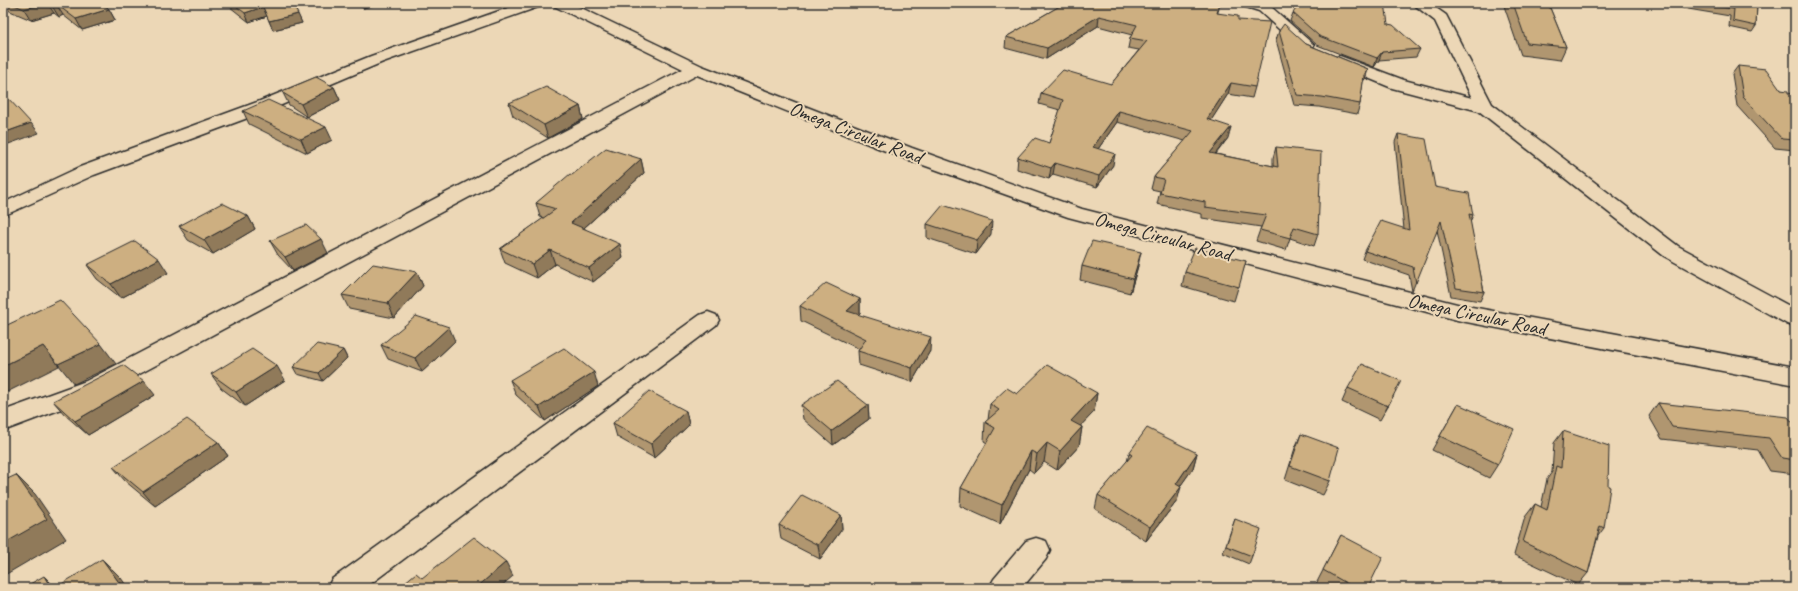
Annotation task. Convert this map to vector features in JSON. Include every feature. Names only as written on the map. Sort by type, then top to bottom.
[{"type":"street","points":[[3,210],[87,170],[266,105],[377,59],[536,3]]},
{"type":"street","name":"Omega Circular Road","points":[[559,3],[696,69],[906,152],[1075,213],[1461,313],[1795,376]]},
{"type":"street","points":[[1248,3],[1264,8],[1310,49],[1398,84],[1486,108],[1671,251],[1795,319]]},
{"type":"street","points":[[1419,3],[1441,18],[1486,108]]},
{"type":"street","points":[[3,421],[95,387],[696,69]]},
{"type":"street","points":[[342,588],[708,320]]},
{"type":"street","points":[[1004,588],[1036,550]]},
{"type":"building","points":[[10,3],[45,3],[24,9]]},
{"type":"building","points":[[48,3],[102,3],[109,9],[76,19],[56,4],[52,6]]},
{"type":"building","points":[[232,3],[292,3],[298,14],[269,21],[263,7],[245,13]]},
{"type":"building","points":[[1065,3],[1220,3],[1217,13],[1238,16],[1238,20],[1270,22],[1255,87],[1231,83],[1207,119],[1231,127],[1210,153],[1278,167],[1276,147],[1321,152],[1318,234],[1294,227],[1290,238],[1260,230],[1266,215],[1205,207],[1205,202],[1160,193],[1164,179],[1154,177],[1193,131],[1119,111],[1093,147],[1115,154],[1099,176],[1055,163],[1051,168],[1018,157],[1035,138],[1049,143],[1063,100],[1041,93],[1063,70],[1111,84],[1147,41],[1130,38],[1137,25],[1099,16],[1047,48],[1006,37]]},
{"type":"building","points":[[1300,3],[1385,3],[1388,24],[1393,25],[1420,49],[1382,52],[1377,58],[1319,36],[1293,13]]},
{"type":"building","points":[[1513,3],[1548,3],[1566,47],[1527,43]]},
{"type":"building","points":[[1694,3],[1757,3],[1756,26],[1733,21],[1734,9]]},
{"type":"building","points":[[1284,24],[1306,44],[1368,69],[1364,75],[1360,104],[1322,97],[1297,95],[1279,31]]},
{"type":"building","points":[[1738,66],[1766,69],[1781,90],[1795,94],[1795,140],[1782,139],[1743,97]]},
{"type":"building","points":[[316,77],[334,87],[301,104],[283,93],[285,90]]},
{"type":"building","points":[[546,87],[580,106],[544,125],[509,103]]},
{"type":"building","points":[[8,98],[31,123],[3,133],[3,100]]},
{"type":"building","points":[[268,100],[326,127],[301,139],[243,111]]},
{"type":"building","points":[[1398,134],[1426,139],[1435,187],[1469,193],[1473,215],[1469,214],[1484,292],[1456,288],[1441,221],[1416,283],[1413,267],[1365,251],[1381,221],[1409,230]]},
{"type":"building","points":[[606,148],[641,159],[571,223],[620,244],[589,268],[550,250],[532,264],[500,249],[556,209],[536,203],[570,174],[572,175]]},
{"type":"building","points":[[222,203],[248,216],[204,240],[179,226]]},
{"type":"building","points":[[943,205],[992,221],[977,240],[927,224]]},
{"type":"building","points":[[306,225],[321,239],[285,257],[270,241]]},
{"type":"building","points":[[135,241],[159,259],[111,284],[87,265]]},
{"type":"building","points":[[1092,241],[1141,252],[1133,279],[1082,266]]},
{"type":"building","points":[[1195,248],[1246,261],[1239,287],[1185,272]]},
{"type":"building","points":[[373,264],[417,272],[388,303],[342,295]]},
{"type":"building","points":[[826,283],[860,299],[847,311],[931,337],[912,368],[858,351],[866,339],[800,306]]},
{"type":"building","points":[[60,300],[101,344],[58,364],[43,346],[3,366],[3,327]]},
{"type":"building","points":[[416,316],[449,327],[415,358],[381,345]]},
{"type":"building","points":[[317,344],[343,350],[319,373],[293,367]]},
{"type":"building","points":[[564,348],[594,372],[539,407],[510,380]]},
{"type":"building","points":[[252,349],[277,366],[236,392],[211,374]]},
{"type":"building","points":[[1362,364],[1401,381],[1388,406],[1348,388]]},
{"type":"building","points":[[123,365],[144,381],[75,421],[53,401]]},
{"type":"building","points":[[1047,365],[1097,393],[1071,421],[1082,427],[1060,451],[1047,443],[1037,454],[1031,451],[1002,505],[961,488],[995,428],[985,422],[999,410],[990,404],[1007,388],[1017,394]]},
{"type":"building","points":[[837,381],[868,405],[832,431],[801,405]]},
{"type":"building","points":[[649,391],[686,411],[651,444],[613,423]]},
{"type":"building","points":[[1658,403],[1788,417],[1793,423],[1795,423],[1795,460],[1782,458],[1769,438],[1672,427]]},
{"type":"building","points":[[1458,404],[1514,429],[1498,464],[1440,436]]},
{"type":"building","points":[[187,419],[218,442],[143,492],[113,467]]},
{"type":"building","points":[[1147,428],[1197,453],[1176,484],[1181,487],[1150,527],[1098,495],[1132,455],[1129,453]]},
{"type":"building","points":[[1563,431],[1609,446],[1608,486],[1610,487],[1604,528],[1600,526],[1588,573],[1523,542],[1535,504],[1547,510],[1556,466],[1561,468]]},
{"type":"building","points":[[1301,434],[1339,448],[1330,481],[1290,466]]},
{"type":"building","points":[[16,475],[47,519],[3,544],[3,481]]},
{"type":"building","points":[[802,495],[841,515],[818,545],[779,525]]},
{"type":"building","points":[[1235,519],[1261,529],[1252,556],[1226,546]]},
{"type":"building","points":[[1341,535],[1383,557],[1368,588],[1355,588],[1323,570]]},
{"type":"building","points":[[474,537],[506,562],[476,588],[398,588],[416,573],[422,578]]},
{"type":"building","points":[[102,559],[123,588],[55,588]]},
{"type":"building","points":[[44,576],[51,588],[23,588]]}]
